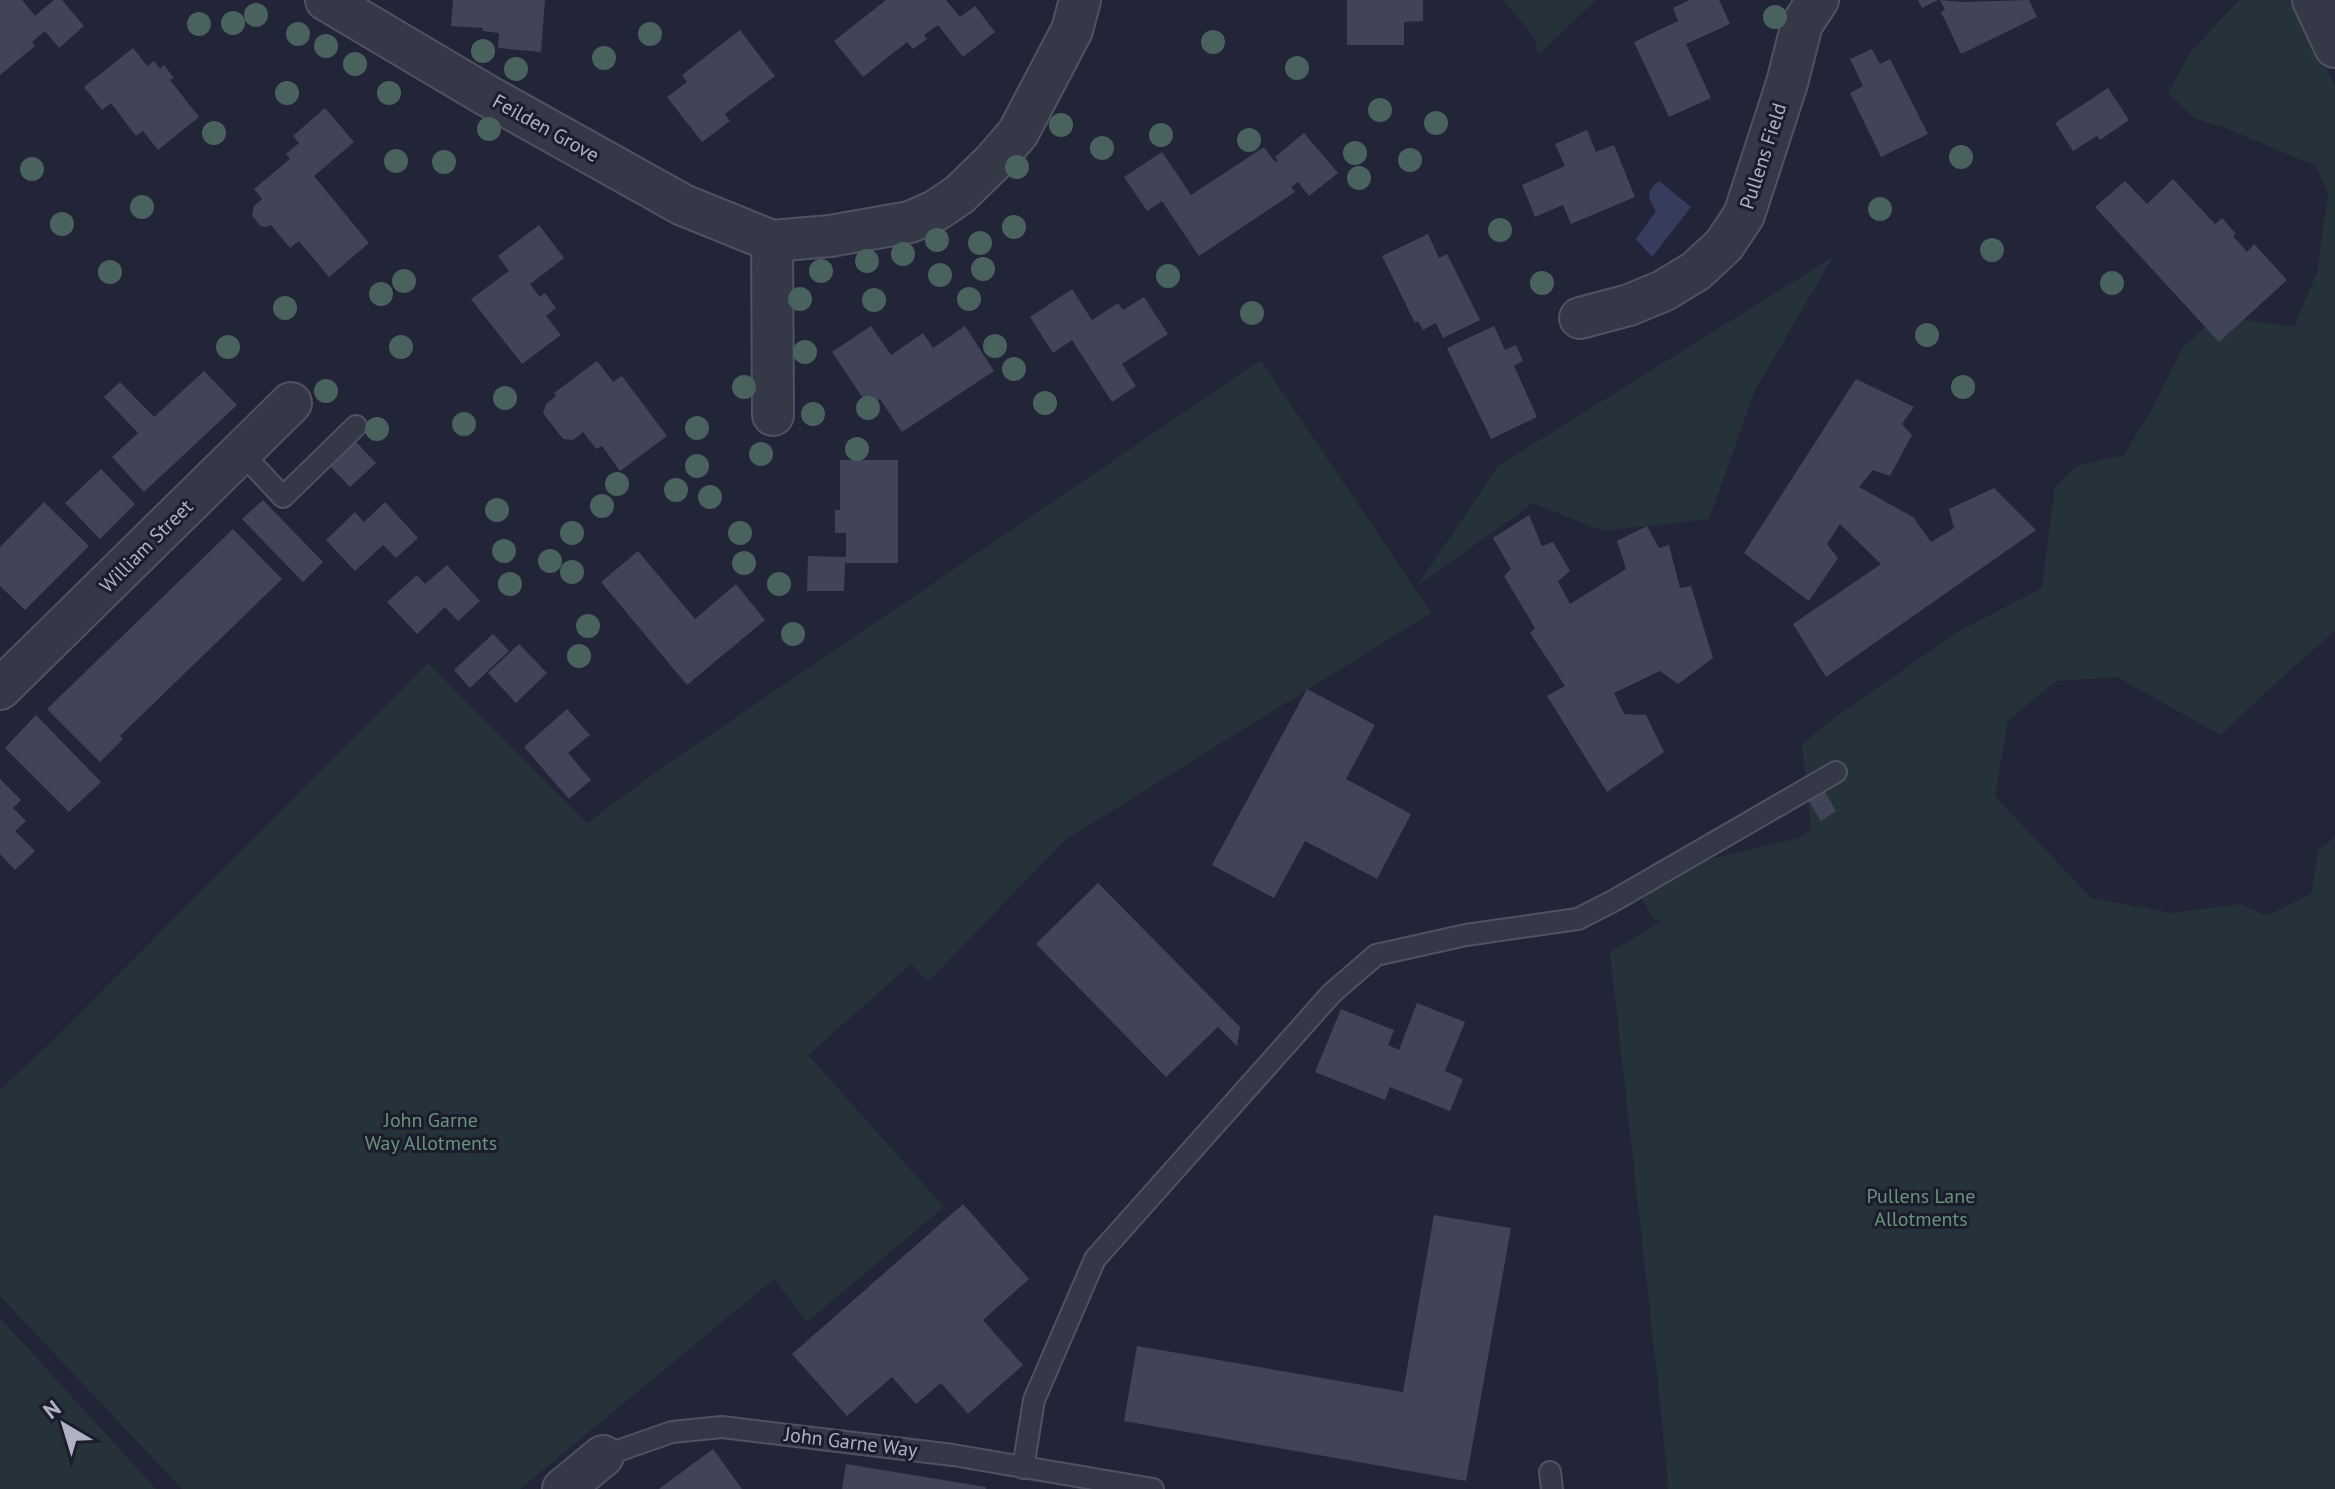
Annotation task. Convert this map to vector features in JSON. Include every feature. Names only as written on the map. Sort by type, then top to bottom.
[{"type":"street","name":"Feilden Grove","points":[[326,0],[486,95],[683,205],[772,241],[830,236],[910,222],[935,211],[959,195],[1018,133],[1072,30],[1080,0]]},
{"type":"street","name":"Pullens Field","points":[[1580,318],[1629,305],[1663,291],[1696,271],[1724,245],[1744,215],[1787,83],[1802,24],[1818,0]]},
{"type":"street","points":[[2313,0],[2335,47]]},
{"type":"street","points":[[772,241],[773,415]]},
{"type":"street","name":"William Street","points":[[0,689],[291,403]]},
{"type":"street","name":"John Garne Way","points":[[563,1489],[603,1456]]},
{"type":"lane","points":[[241,452],[283,497],[356,426]]},
{"type":"lane","points":[[1023,1468],[1034,1400],[1095,1259],[1332,993],[1376,955],[1466,935],[1578,919],[1836,772]]},
{"type":"lane","name":"John Garne Way","points":[[603,1456],[672,1432],[722,1427],[895,1447],[1153,1489]]},
{"type":"green space","points":[[1503,0],[1596,0],[1538,55],[1534,37]]},
{"type":"green space","name":"Pullens Lane Allotments","points":[[2239,0],[2296,0],[2335,87],[2335,631],[2221,735],[2117,677],[2056,681],[2008,721],[1995,796],[2091,898],[2171,913],[2241,904],[2266,916],[2312,893],[2318,850],[2335,837],[2335,1489],[1668,1489],[1610,952],[1662,921],[1655,920],[1630,879],[1798,838],[1811,830],[1802,744],[1959,631],[2042,588],[2055,487],[2077,466],[2124,455],[2154,406],[2183,347],[2218,316],[2294,327],[2317,272],[2328,194],[2316,166],[2194,118],[2168,93],[2190,53]]},
{"type":"green space","points":[[1833,257],[1755,390],[1709,519],[1603,531],[1533,503],[1417,586],[1498,466]]},
{"type":"green space","name":"John Garne Way Allotments","points":[[1261,360],[1431,613],[1065,840],[928,982],[911,964],[808,1055],[944,1207],[807,1322],[774,1279],[520,1489],[182,1489],[0,1296],[0,1090],[428,663],[587,823],[663,767]]},
{"type":"green space","points":[[0,1318],[156,1489],[0,1489]]},
{"type":"water","points":[[1659,181],[1691,207],[1652,257],[1636,239],[1656,211],[1649,195]]},
{"type":"building","points":[[0,0],[22,0],[35,16],[54,0],[62,0],[84,26],[59,48],[45,31],[32,42],[35,46],[0,75]]},
{"type":"building","points":[[453,0],[545,0],[541,52],[498,48],[499,33],[483,31],[483,28],[451,26]]},
{"type":"building","points":[[886,0],[946,0],[960,17],[975,6],[995,32],[963,57],[938,25],[924,35],[927,39],[913,49],[907,42],[863,77],[834,41]]},
{"type":"building","points":[[1347,0],[1423,0],[1423,21],[1404,22],[1404,45],[1347,45]]},
{"type":"building","points":[[1690,0],[1719,0],[1730,24],[1686,44],[1711,98],[1669,117],[1634,42],[1678,21],[1673,8]]},
{"type":"building","points":[[1918,0],[1938,0],[1922,8]]},
{"type":"building","points":[[1940,0],[2029,0],[2037,17],[1961,54],[1941,12],[1945,10]]},
{"type":"building","points":[[740,30],[775,76],[725,114],[730,121],[702,142],[667,97],[687,82],[682,75]]},
{"type":"building","points":[[133,48],[147,66],[154,61],[160,69],[164,65],[174,78],[170,80],[199,117],[158,150],[143,131],[136,136],[111,103],[102,110],[84,87]]},
{"type":"building","points":[[1872,49],[1880,64],[1890,59],[1928,134],[1881,157],[1850,93],[1863,86],[1850,59]]},
{"type":"building","points":[[2108,88],[2129,120],[2100,140],[2097,136],[2073,151],[2055,123]]},
{"type":"building","points":[[325,108],[354,142],[314,176],[369,243],[329,277],[299,241],[290,248],[271,225],[260,226],[252,215],[254,206],[262,199],[254,189],[290,159],[286,154],[299,143],[293,136]]},
{"type":"building","points":[[1587,130],[1596,152],[1614,145],[1635,197],[1571,224],[1563,205],[1535,217],[1522,185],[1565,166],[1555,144]]},
{"type":"building","points":[[1304,133],[1338,173],[1309,196],[1298,182],[1291,187],[1295,192],[1199,256],[1162,201],[1147,211],[1124,177],[1162,152],[1191,195],[1264,147],[1275,162],[1278,160],[1275,157]]},
{"type":"building","points":[[2173,179],[2215,224],[2222,218],[2247,252],[2254,244],[2287,280],[2219,342],[2095,207],[2125,181],[2147,204]]},
{"type":"building","points":[[539,225],[564,258],[530,284],[540,297],[545,293],[556,308],[546,316],[561,335],[522,364],[471,299],[509,271],[498,256]]},
{"type":"building","points":[[1428,234],[1439,258],[1447,254],[1480,320],[1443,338],[1436,323],[1423,330],[1418,321],[1415,323],[1382,256]]},
{"type":"building","points":[[1072,289],[1092,320],[1118,303],[1123,310],[1144,297],[1168,334],[1122,364],[1136,386],[1112,402],[1072,340],[1053,353],[1030,317]]},
{"type":"building","points":[[871,326],[891,355],[923,333],[933,348],[965,326],[994,371],[902,432],[880,399],[868,406],[832,352]]},
{"type":"building","points":[[1494,326],[1505,350],[1516,345],[1523,361],[1514,366],[1537,417],[1491,439],[1447,348]]},
{"type":"building","points":[[597,361],[613,382],[622,376],[667,436],[620,471],[602,446],[596,449],[583,432],[573,440],[563,439],[543,413],[546,404],[556,396],[554,393]]},
{"type":"building","points":[[204,371],[237,405],[144,492],[112,457],[138,433],[104,397],[120,382],[154,417]]},
{"type":"building","points":[[1856,379],[1914,407],[1902,424],[1912,435],[1890,476],[1873,470],[1859,487],[1913,517],[1931,542],[1954,528],[1949,509],[1994,488],[2036,530],[1826,677],[1793,624],[1881,564],[1840,524],[1827,544],[1838,558],[1809,601],[1744,553]]},
{"type":"building","points":[[355,441],[376,463],[350,487],[329,465]]},
{"type":"building","points":[[840,460],[898,460],[898,563],[845,563],[844,591],[807,591],[808,556],[846,557],[846,533],[835,533],[835,510],[840,510]]},
{"type":"building","points":[[101,469],[135,504],[100,539],[65,503]]},
{"type":"building","points":[[263,500],[323,562],[303,582],[242,519]]},
{"type":"building","points":[[44,502],[89,546],[25,610],[0,586],[0,547]]},
{"type":"building","points":[[385,502],[418,538],[396,558],[383,545],[355,571],[326,540],[355,512],[364,522]]},
{"type":"building","points":[[1529,515],[1542,546],[1553,542],[1570,571],[1558,581],[1570,604],[1626,569],[1617,541],[1647,526],[1659,548],[1669,545],[1680,588],[1691,586],[1713,658],[1678,684],[1660,671],[1614,693],[1624,714],[1646,715],[1664,752],[1607,792],[1547,696],[1565,686],[1530,633],[1535,628],[1504,576],[1511,569],[1493,538]]},
{"type":"building","points":[[233,529],[282,579],[120,736],[123,739],[100,762],[47,709]]},
{"type":"building","points":[[638,551],[695,619],[736,584],[765,620],[687,685],[601,582]]},
{"type":"building","points":[[447,565],[480,601],[458,621],[445,607],[417,634],[387,602],[417,575],[425,584]]},
{"type":"building","points":[[493,634],[509,651],[470,688],[454,670]]},
{"type":"building","points":[[519,644],[547,673],[516,703],[488,673]]},
{"type":"building","points":[[1307,689],[1375,725],[1346,779],[1411,814],[1377,879],[1305,841],[1274,898],[1212,865]]},
{"type":"building","points":[[567,709],[590,735],[568,753],[591,780],[569,799],[524,747]]},
{"type":"building","points":[[36,715],[101,782],[69,812],[5,748]]},
{"type":"building","points":[[0,779],[21,800],[13,808],[26,821],[15,831],[35,851],[15,870],[0,854]]},
{"type":"building","points":[[1824,790],[1836,811],[1821,821],[1808,800]]},
{"type":"building","points":[[1098,883],[1240,1027],[1237,1046],[1218,1027],[1166,1077],[1036,944]]},
{"type":"building","points":[[1417,1003],[1465,1022],[1445,1071],[1463,1079],[1450,1111],[1390,1087],[1385,1100],[1315,1072],[1341,1009],[1394,1030],[1388,1045],[1399,1050]]},
{"type":"building","points":[[963,1204],[1029,1279],[983,1320],[1023,1365],[968,1414],[941,1383],[916,1404],[892,1377],[847,1416],[792,1354]]},
{"type":"building","points":[[1434,1215],[1511,1228],[1466,1481],[1124,1421],[1137,1346],[1403,1392]]},
{"type":"building","points":[[713,1449],[742,1489],[659,1489]]},
{"type":"building","points":[[846,1464],[986,1487],[986,1489],[842,1489]]}]
